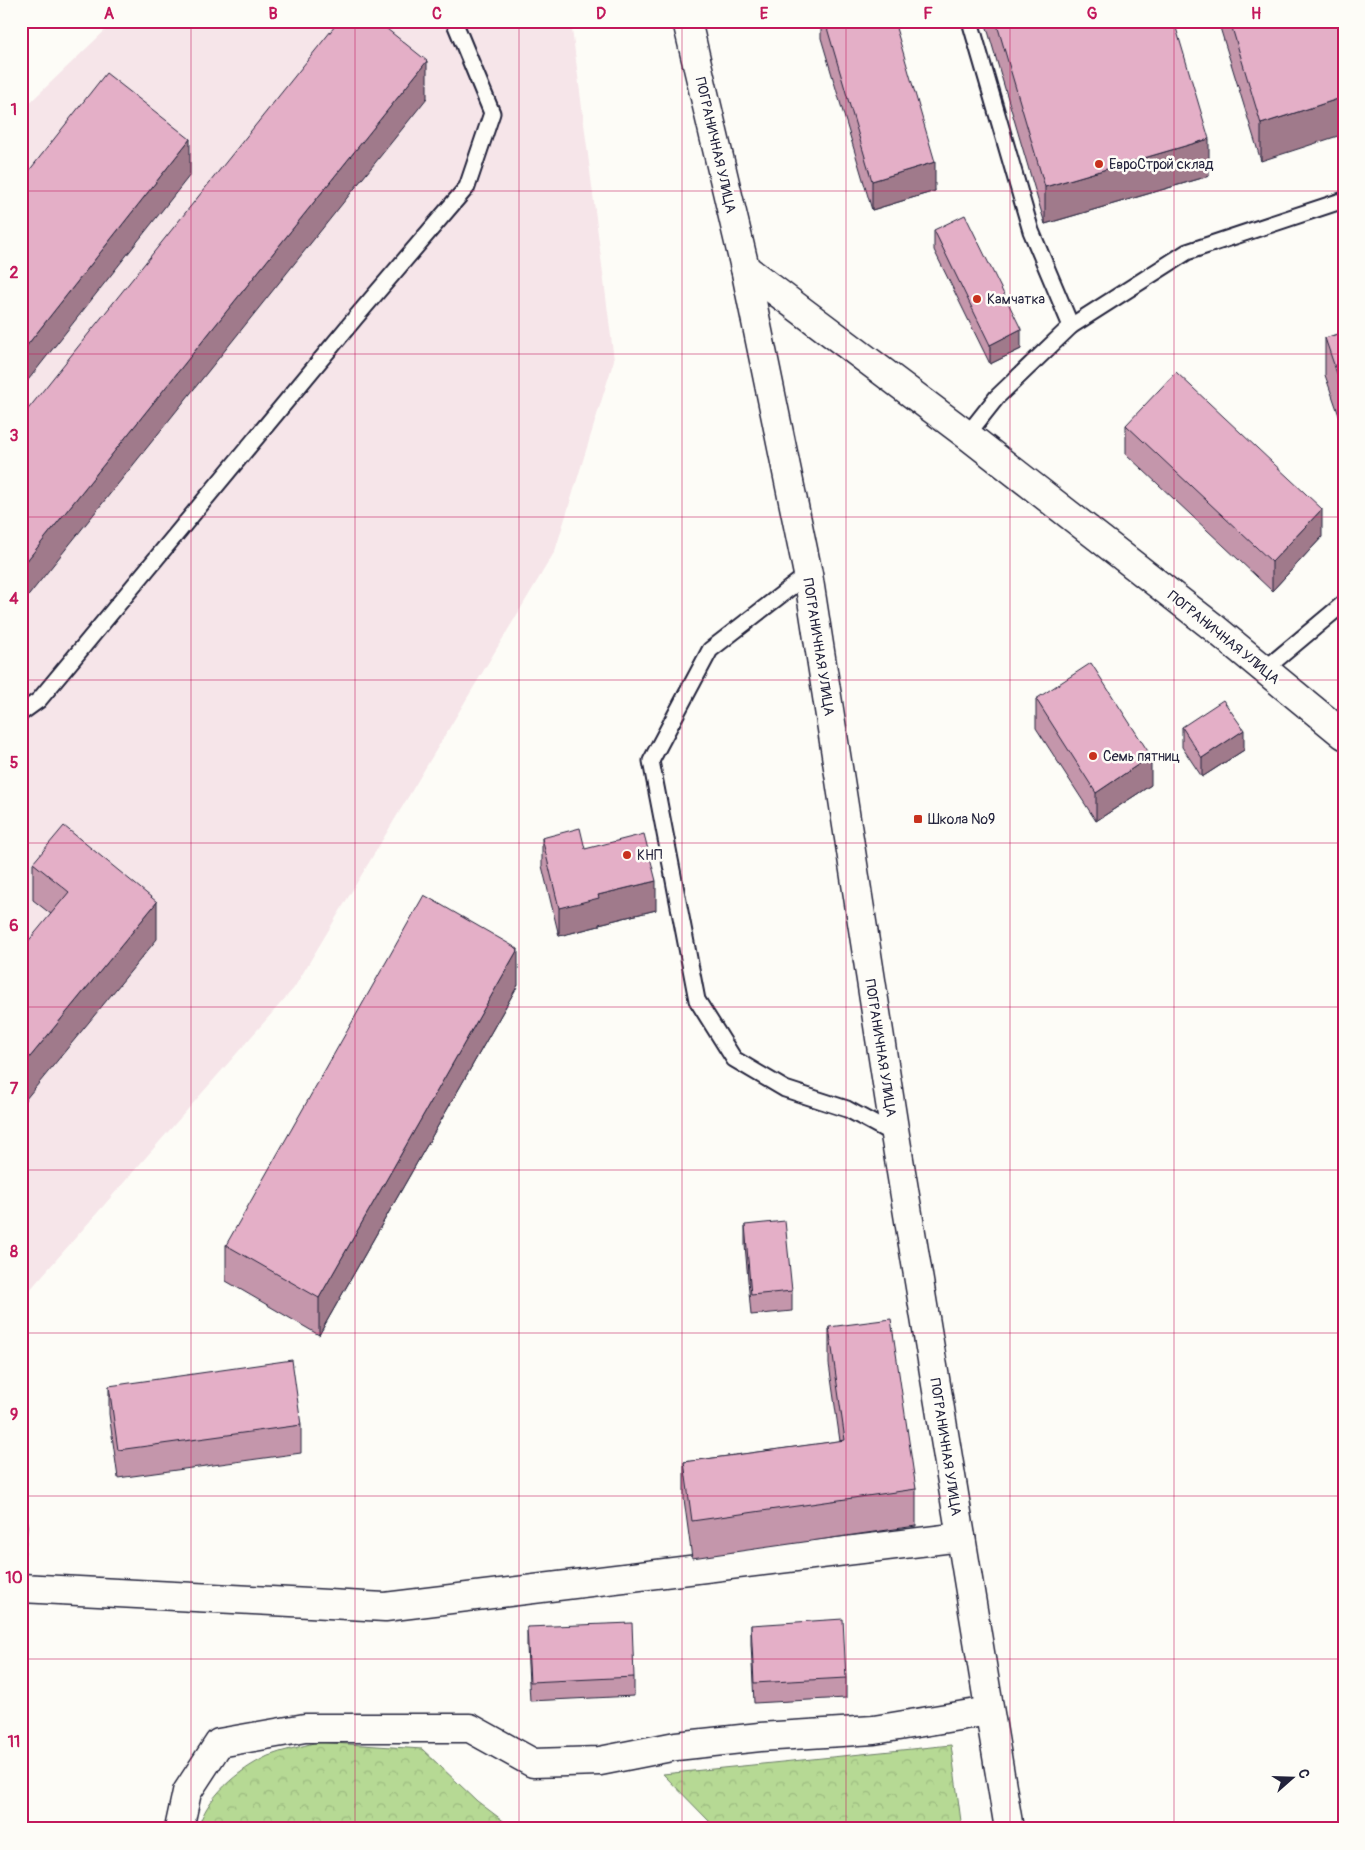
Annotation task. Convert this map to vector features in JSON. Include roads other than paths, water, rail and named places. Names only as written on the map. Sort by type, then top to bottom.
[{"type":"street","name":"ПОГРАНИЧНАЯ УЛИЦА","points":[[687,21],[745,268],[808,574],[895,1135],[1009,1829]]},
{"type":"street","name":"ПОГРАНИЧНАЯ УЛИЦА","points":[[745,268],[967,435],[1206,621],[1344,735]]},
{"type":"street","points":[[21,1588],[385,1608],[961,1537]]},
{"type":"street","points":[[178,1829],[187,1792],[219,1743],[305,1728],[470,1728],[533,1763],[600,1761],[676,1746],[760,1737],[874,1730],[990,1711]]},
{"type":"lane","points":[[21,713],[39,700],[356,317],[467,188],[492,113],[454,21]]},
{"type":"lane","points":[[970,21],[1031,231],[1071,326]]},
{"type":"lane","points":[[967,435],[997,397],[1071,326],[1187,252],[1344,200]]},
{"type":"lane","points":[[808,574],[710,650],[651,761],[698,1000],[734,1059],[785,1089],[847,1109],[895,1135]]},
{"type":"lane","points":[[1264,670],[1344,603]]},
{"type":"place","name":"ЕвроСтрой склад","points":[[1099,164]]},
{"type":"place","name":"Камчатка","points":[[977,299]]},
{"type":"place","name":"Семь пятниц","points":[[1093,756]]},
{"type":"place","name":"Школа №9","points":[[918,819]]},
{"type":"place","name":"КНП","points":[[627,855]]}]
